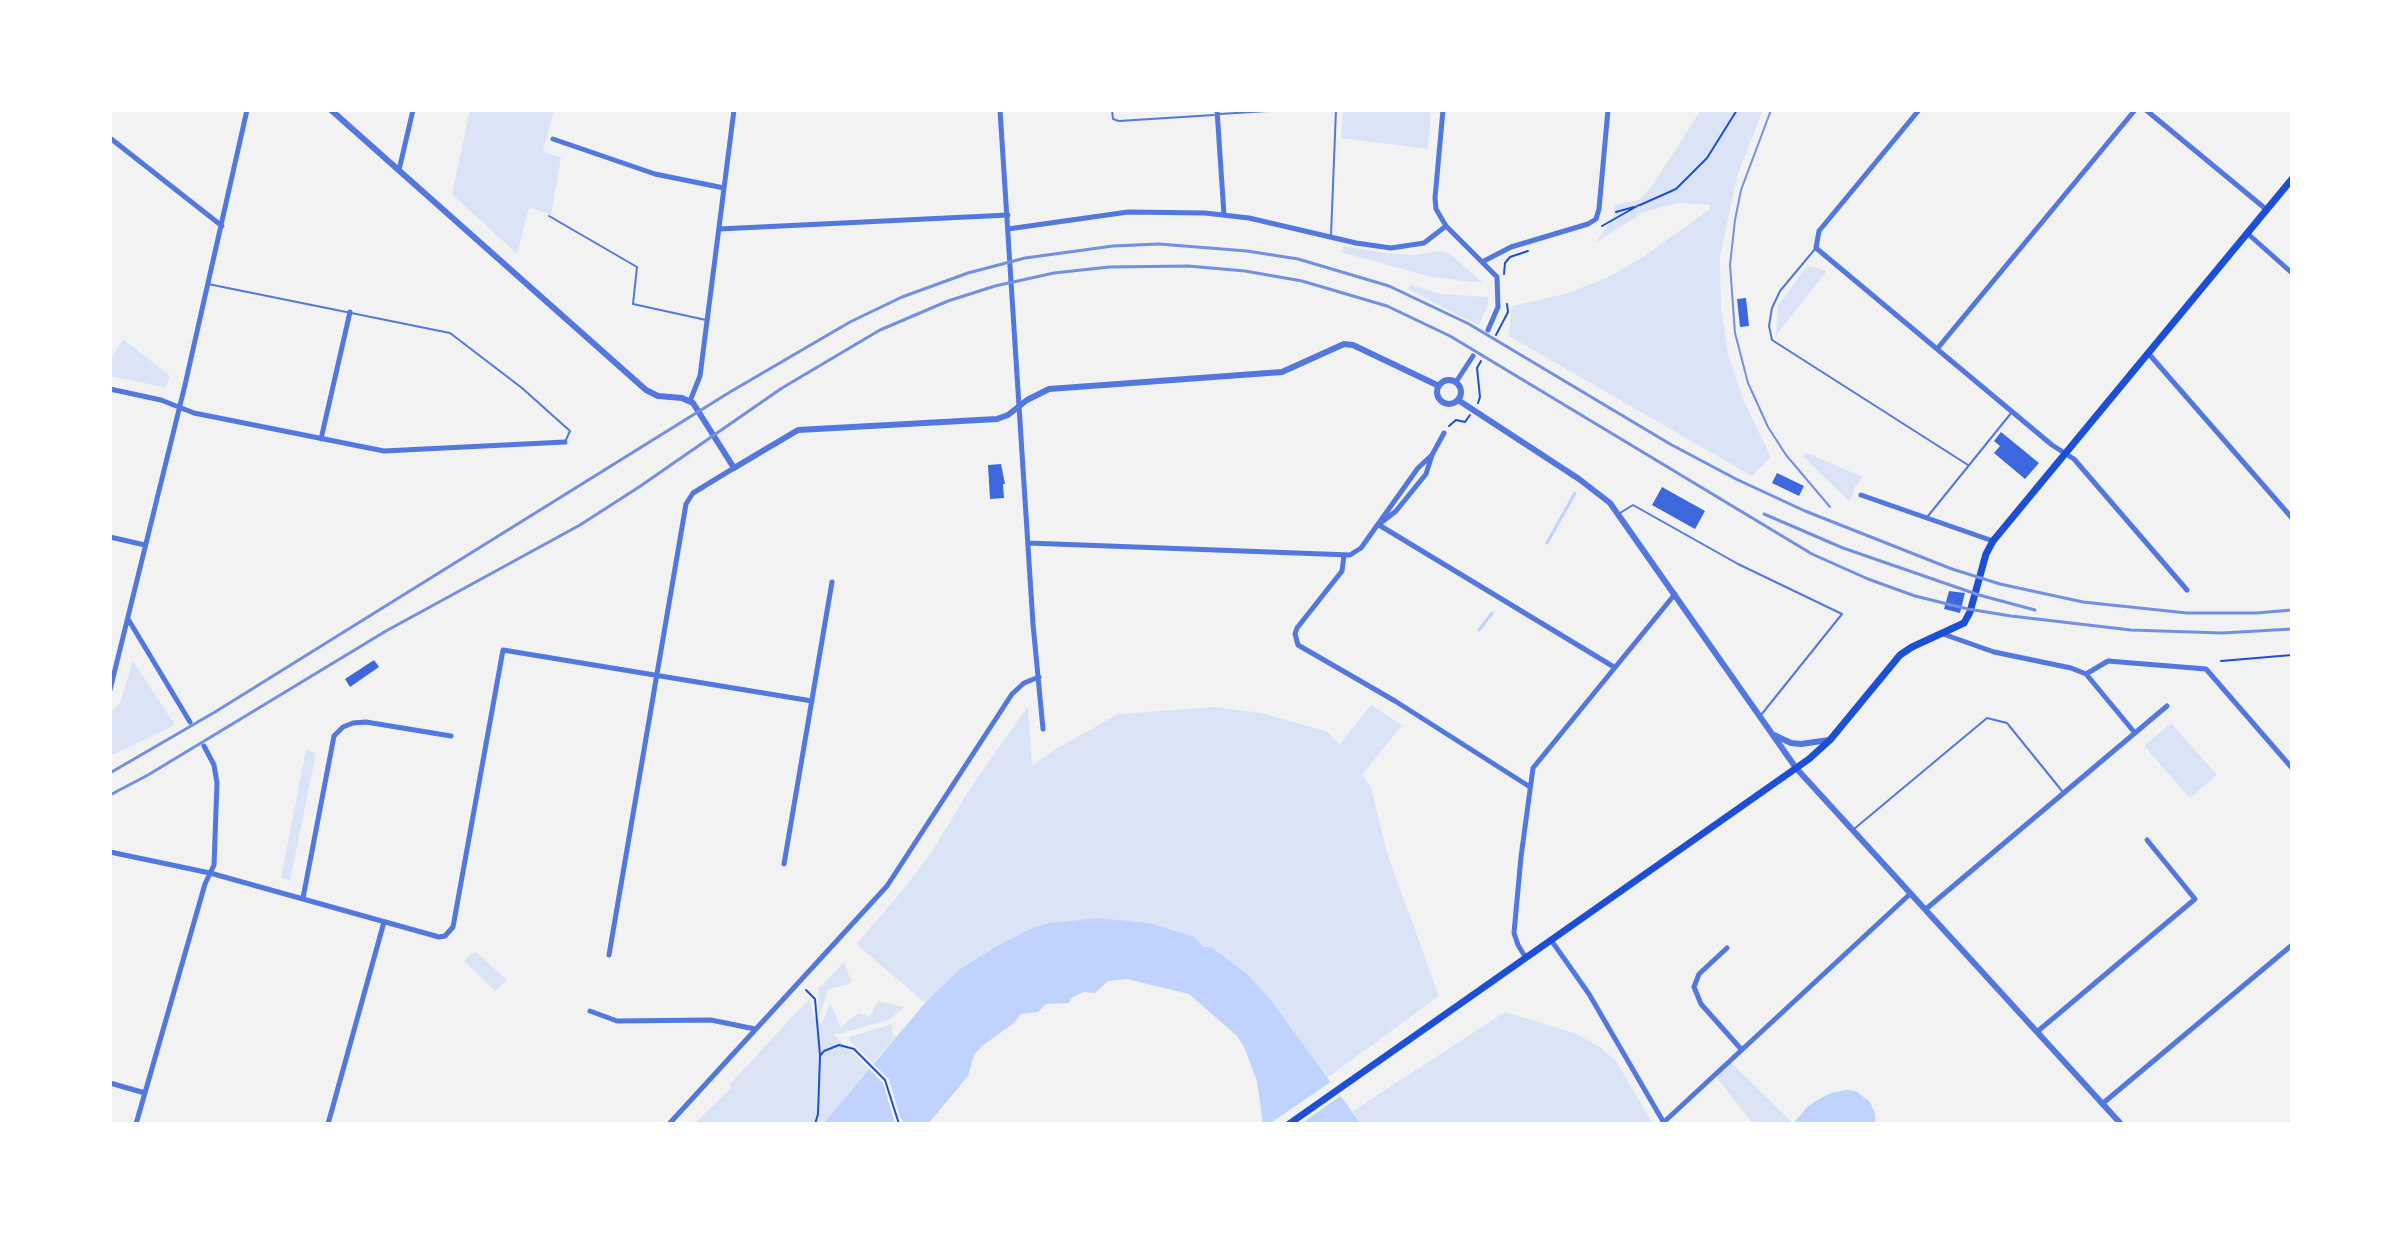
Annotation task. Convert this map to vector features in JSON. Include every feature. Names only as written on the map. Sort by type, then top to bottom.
[{"type":"main road","points":[[1289,1124],[1796,768],[1830,740],[1900,655],[1960,626],[1968,617],[1981,568],[1993,541],[2292,179]]},
{"type":"street","points":[[110,690],[247,110]]},
{"type":"street","points":[[331,110],[646,390],[658,396],[690,401],[734,468]]},
{"type":"street","points":[[399,170],[413,110]]},
{"type":"street","points":[[690,401],[700,376],[734,110]]},
{"type":"street","points":[[1000,110],[1043,729]]},
{"type":"street","points":[[1443,110],[1436,209],[1446,226],[1497,277],[1499,299],[1496,315],[1488,330]]},
{"type":"street","points":[[1484,261],[1511,247],[1596,219],[1608,110]]},
{"type":"street","points":[[1919,110],[1819,231],[1816,248],[2074,459],[2187,590]]},
{"type":"street","points":[[1937,349],[2135,110]]},
{"type":"street","points":[[2146,110],[2267,210]]},
{"type":"street","points":[[1218,112],[1224,215]]},
{"type":"street","points":[[110,138],[222,226]]},
{"type":"street","points":[[553,139],[655,174],[724,188]]},
{"type":"street","points":[[1008,229],[1128,212],[1224,215],[1391,248],[1424,243],[1446,226]]},
{"type":"street","points":[[719,229],[1008,215]]},
{"type":"street","points":[[2247,233],[2292,273]]},
{"type":"street","points":[[321,439],[350,312]]},
{"type":"street","points":[[609,955],[688,499],[693,493],[798,430],[997,419],[1049,389],[1282,372],[1344,344],[1364,350],[1439,386]]},
{"type":"street","points":[[2148,353],[2292,518]]},
{"type":"street","points":[[1456,382],[1473,356]]},
{"type":"street","points":[[1445,381],[1456,382],[1461,391],[1458,400],[1452,404],[1440,401],[1437,394],[1439,386],[1445,381]]},
{"type":"street","points":[[110,389],[161,400],[179,408],[384,451],[565,442]]},
{"type":"street","points":[[1458,400],[1579,479],[1610,503],[1796,768],[2121,1124]]},
{"type":"street","points":[[1028,543],[1344,555],[1358,551],[1379,525],[1396,511],[1426,474],[1444,433]]},
{"type":"street","points":[[1379,525],[1389,505],[1432,455]]},
{"type":"street","points":[[1861,495],[1993,541]]},
{"type":"street","points":[[1379,525],[1614,667]]},
{"type":"street","points":[[110,537],[145,545]]},
{"type":"street","points":[[1344,555],[1342,571],[1297,628],[1298,645],[1395,701],[1530,787]]},
{"type":"street","points":[[784,864],[832,582]]},
{"type":"street","points":[[1527,958],[1514,933],[1533,768],[1675,594]]},
{"type":"street","points":[[128,618],[190,722]]},
{"type":"street","points":[[1943,634],[1994,652],[2086,674],[2135,733]]},
{"type":"street","points":[[112,851],[210,873],[433,936],[445,936],[453,927],[503,650],[812,701]]},
{"type":"street","points":[[2086,674],[2108,661],[2206,669],[2292,768]]},
{"type":"street","points":[[669,1124],[887,886],[1012,694],[1024,683],[1039,677]]},
{"type":"street","points":[[1926,909],[2167,706]]},
{"type":"street","points":[[303,898],[334,736],[343,727],[366,722],[451,736]]},
{"type":"street","points":[[1771,733],[1791,743],[1830,740]]},
{"type":"street","points":[[136,1124],[214,865],[217,783],[214,765],[204,746]]},
{"type":"street","points":[[2038,1031],[2195,899],[2147,840]]},
{"type":"street","points":[[1551,940],[1589,994],[1664,1123],[1910,894]]},
{"type":"street","points":[[328,1124],[384,922]]},
{"type":"street","points":[[2102,1104],[2292,945]]},
{"type":"street","points":[[1727,948],[1699,974],[1694,987],[1701,1004],[1741,1049]]},
{"type":"street","points":[[590,1011],[617,1021],[711,1020],[755,1029]]},
{"type":"street","points":[[110,1083],[145,1093]]},
{"type":"lane","points":[[1112,110],[1114,120],[1283,110]]},
{"type":"lane","points":[[1331,236],[1336,110]]},
{"type":"lane","points":[[549,216],[637,267],[633,304],[708,321]]},
{"type":"lane","points":[[1816,248],[1776,300],[1769,316],[1772,340],[1968,465]]},
{"type":"lane","points":[[207,284],[450,333],[522,388],[570,431],[565,442]]},
{"type":"lane","points":[[1926,518],[2012,411]]},
{"type":"lane","points":[[1619,513],[1633,505],[1738,564],[1842,614],[1760,716]]},
{"type":"lane","points":[[1853,830],[1987,718],[2007,723],[2064,793]]},
{"type":"path","points":[[1616,212],[1676,189],[1707,158],[1737,110]]},
{"type":"path","points":[[1594,229],[1639,205]]},
{"type":"path","points":[[1477,404],[1480,397],[1477,368],[1481,361]]},
{"type":"path","points":[[1444,433],[1456,420],[1465,422],[1468,417]]},
{"type":"path","points":[[2221,661],[2292,655]]},
{"type":"path","points":[[798,982],[815,999],[820,1056],[815,1124]]},
{"type":"path","points":[[820,1056],[832,1047],[847,1045],[885,1080],[899,1124]]},
{"type":"shaded area","points":[[470,110],[554,110],[543,151],[561,158],[551,215],[529,207],[517,254],[452,194]]},
{"type":"shaded area","points":[[1343,110],[1431,110],[1428,149],[1341,138]]},
{"type":"shaded area","points":[[1701,110],[1763,110],[1737,176],[1720,257],[1721,307],[1728,354],[1744,402],[1771,457],[1752,476],[1509,336],[1512,306],[1565,294],[1607,278],[1643,257],[1710,209],[1710,205],[1678,203],[1644,212],[1595,243],[1613,218],[1615,205],[1639,200],[1652,186]]},
{"type":"shaded area","points":[[1344,246],[1413,255],[1440,251],[1450,254],[1483,283],[1431,277],[1341,252]]},
{"type":"shaded area","points":[[1807,266],[1826,272],[1776,335],[1778,305]]},
{"type":"shaded area","points":[[1410,285],[1441,294],[1488,297],[1488,305],[1478,325],[1408,289]]},
{"type":"shaded area","points":[[123,339],[170,376],[167,384],[163,387],[110,376],[110,361]]},
{"type":"shaded area","points":[[1807,453],[1863,477],[1849,501],[1803,456]]},
{"type":"shaded area","points":[[133,661],[175,725],[110,756],[110,712],[120,703]]},
{"type":"shaded area","points":[[1371,705],[1402,725],[1362,775],[1371,787],[1387,853],[1439,996],[1327,1078],[1270,999],[1246,973],[1211,947],[1204,947],[1173,930],[1150,923],[1098,918],[1049,923],[1030,929],[960,969],[925,1003],[856,944],[933,850],[971,787],[1028,706],[1032,766],[1118,714],[1215,707],[1261,713],[1328,732],[1339,745]]},
{"type":"shaded area","points":[[2171,723],[2217,775],[2190,798],[2144,746]]},
{"type":"shaded area","points":[[306,750],[316,753],[290,881],[281,878]]},
{"type":"shaded area","points":[[475,951],[507,980],[495,991],[464,961]]},
{"type":"shaded area","points":[[844,962],[851,981],[828,989],[819,1018],[818,989]]},
{"type":"shaded area","points":[[810,998],[813,1015],[822,1024],[830,1003],[841,1027],[858,1013],[870,1017],[878,1001],[904,1007],[889,1020],[834,1035],[869,1069],[823,1124],[694,1124],[732,1087],[729,1085]]},
{"type":"shaded area","points":[[1505,1012],[1574,1033],[1600,1047],[1616,1061],[1653,1124],[1361,1124],[1353,1111]]},
{"type":"shaded area","points":[[892,1024],[892,1036],[896,1036],[873,1063],[849,1040],[850,1037]]},
{"type":"shaded area","points":[[1729,1061],[1794,1124],[1753,1124],[1714,1074]]},
{"type":"water","points":[[1098,918],[1150,923],[1194,937],[1204,947],[1211,947],[1246,973],[1270,999],[1361,1124],[1263,1124],[1257,1081],[1237,1036],[1189,994],[1127,979],[1108,981],[1095,993],[1084,992],[1071,998],[1069,1003],[1046,1004],[1038,1012],[1021,1014],[974,1055],[968,1076],[928,1124],[823,1124],[925,1003],[960,969],[1030,929],[1049,923]]},
{"type":"water","points":[[1846,1090],[1856,1091],[1870,1102],[1875,1124],[1793,1124],[1807,1107],[1819,1099]]},
{"type":"pier","points":[[871,1062],[889,1079],[905,1124],[895,1124],[883,1083],[867,1067]]},
{"type":"pier","points":[[1332,1081],[1342,1095],[1301,1124],[1269,1124]]},
{"type":"building","points":[[1746,298],[1749,326],[1740,327],[1737,299]]},
{"type":"building","points":[[2001,432],[2039,463],[2025,479],[1994,453],[2000,446],[1994,441]]},
{"type":"building","points":[[1001,464],[1004,498],[990,499],[988,465]]},
{"type":"building","points":[[1777,473],[1804,486],[1799,496],[1772,483]]},
{"type":"building","points":[[1662,487],[1705,511],[1695,529],[1652,505]]},
{"type":"building","points":[[1949,591],[1965,593],[1960,613],[1944,609]]},
{"type":"building","points":[[374,660],[379,667],[350,687],[345,679]]},
{"type":"waterway","points":[[1547,543],[1575,493]]},
{"type":"waterway","points":[[1479,630],[1492,613]]},
{"type":"tram line","points":[[1771,110],[1741,190],[1735,220],[1730,265],[1735,333],[1748,383],[1768,427],[1786,455],[1830,507]]},
{"type":"railway","points":[[110,773],[215,712],[730,392],[850,322],[902,297],[968,273],[1025,258],[1113,246],[1159,244],[1247,251],[1298,259],[1389,286],[1469,324],[1670,444],[1736,479],[1805,511],[1952,569],[2000,584],[2083,602],[2187,613],[2292,610]]},
{"type":"railway","points":[[110,795],[386,631],[580,525],[782,388],[880,330],[948,301],[995,286],[1054,273],[1109,267],[1188,266],[1245,271],[1302,281],[1387,306],[1450,336],[1812,554],[1915,596],[2011,616],[2131,630],[2222,633],[2292,629]]},
{"type":"railway","points":[[1764,514],[1843,548],[1979,595],[2035,610]]}]
